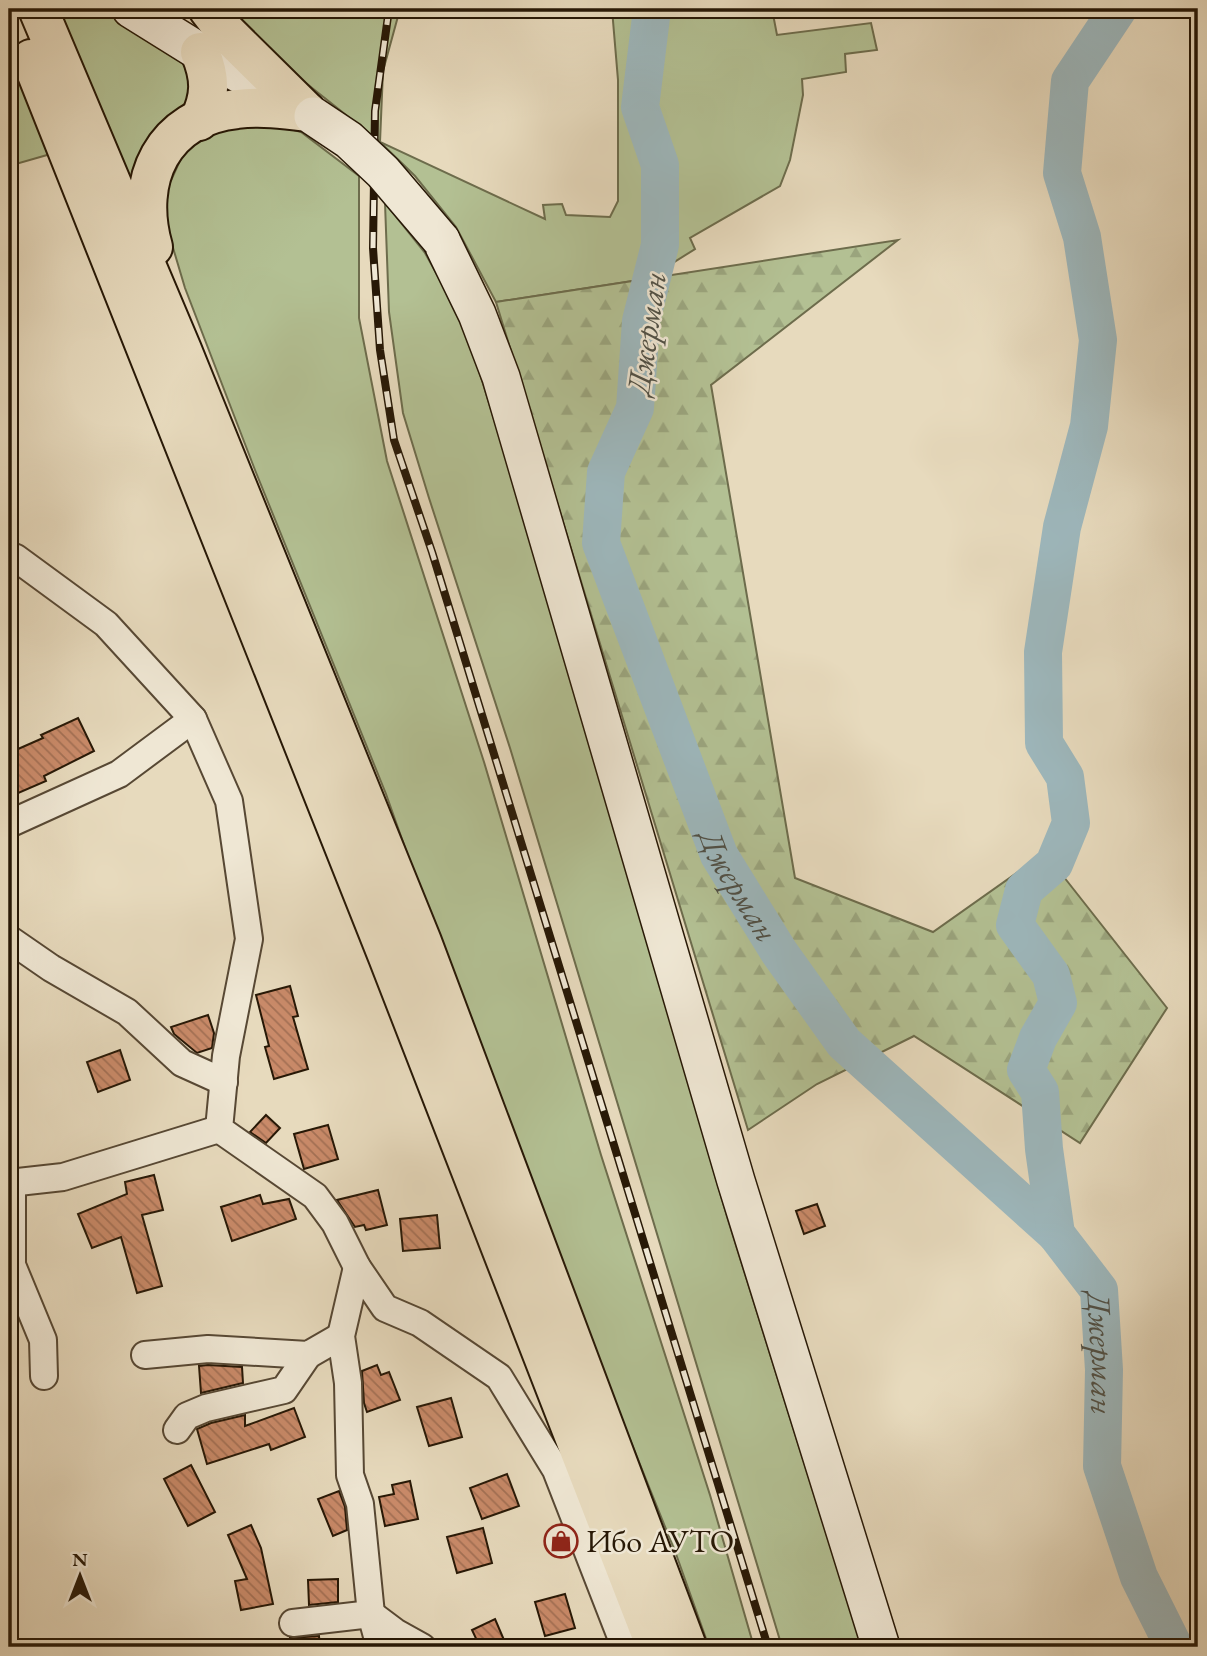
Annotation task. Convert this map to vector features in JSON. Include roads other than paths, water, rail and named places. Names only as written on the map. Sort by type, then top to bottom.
[{"type":"main road","points":[[11,9],[388,957],[656,1647]]},
{"type":"main road","points":[[38,9],[182,350],[422,942],[687,1647]]},
{"type":"main road","points":[[131,9],[310,114],[349,140],[383,172],[441,240],[477,314],[501,377],[740,1192],[881,1647]]},
{"type":"main road","points":[[208,9],[225,32],[310,114]]},
{"type":"main road","points":[[199,121],[210,87],[208,69],[201,52]]},
{"type":"main road","points":[[182,350],[147,226],[148,183],[156,162],[175,137],[199,121],[220,112],[261,108],[310,114]]},
{"type":"street","points":[[9,555],[106,624],[193,719],[229,801],[249,939],[226,1056],[219,1129]]},
{"type":"street","points":[[9,824],[119,774],[193,719]]},
{"type":"street","points":[[9,939],[51,968],[127,1012],[182,1063],[224,1082]]},
{"type":"street","points":[[44,1376],[43,1340],[10,1266],[10,1184],[63,1177],[219,1129]]},
{"type":"street","points":[[219,1129],[315,1196],[335,1223],[357,1267],[385,1308],[420,1323],[499,1377],[556,1470],[625,1647]]},
{"type":"street","points":[[357,1267],[341,1336],[348,1383],[350,1475],[360,1504],[371,1614],[380,1647]]},
{"type":"street","points":[[257,1411],[284,1390],[308,1355],[341,1336]]},
{"type":"street","points":[[145,1355],[208,1349],[308,1355]]},
{"type":"street","points":[[177,1430],[187,1416],[206,1408],[284,1390]]},
{"type":"street","points":[[293,1623],[371,1614],[394,1632],[422,1647]]},
{"type":"waterway","name":"Джерман","points":[[652,9],[640,107],[660,165],[660,245],[641,321],[635,408],[606,472],[601,543],[719,855],[779,952],[844,1043],[1056,1234],[1099,1290],[1104,1370],[1102,1466],[1139,1577],[1174,1647]]},
{"type":"waterway","points":[[1056,1234],[1044,1149],[1040,1092],[1026,1070],[1038,1038],[1058,1003],[1051,975],[1015,925],[1024,890],[1054,864],[1071,823],[1065,777],[1044,743],[1043,652],[1062,527],[1089,426],[1098,340],[1082,237],[1062,173],[1070,81],[1118,9]]},
{"type":"railway","points":[[389,9],[375,111],[373,248],[380,350],[394,440],[432,552],[768,1647]]},
{"type":"place","name":"Ибо АУТО","points":[[561,1541]]}]
